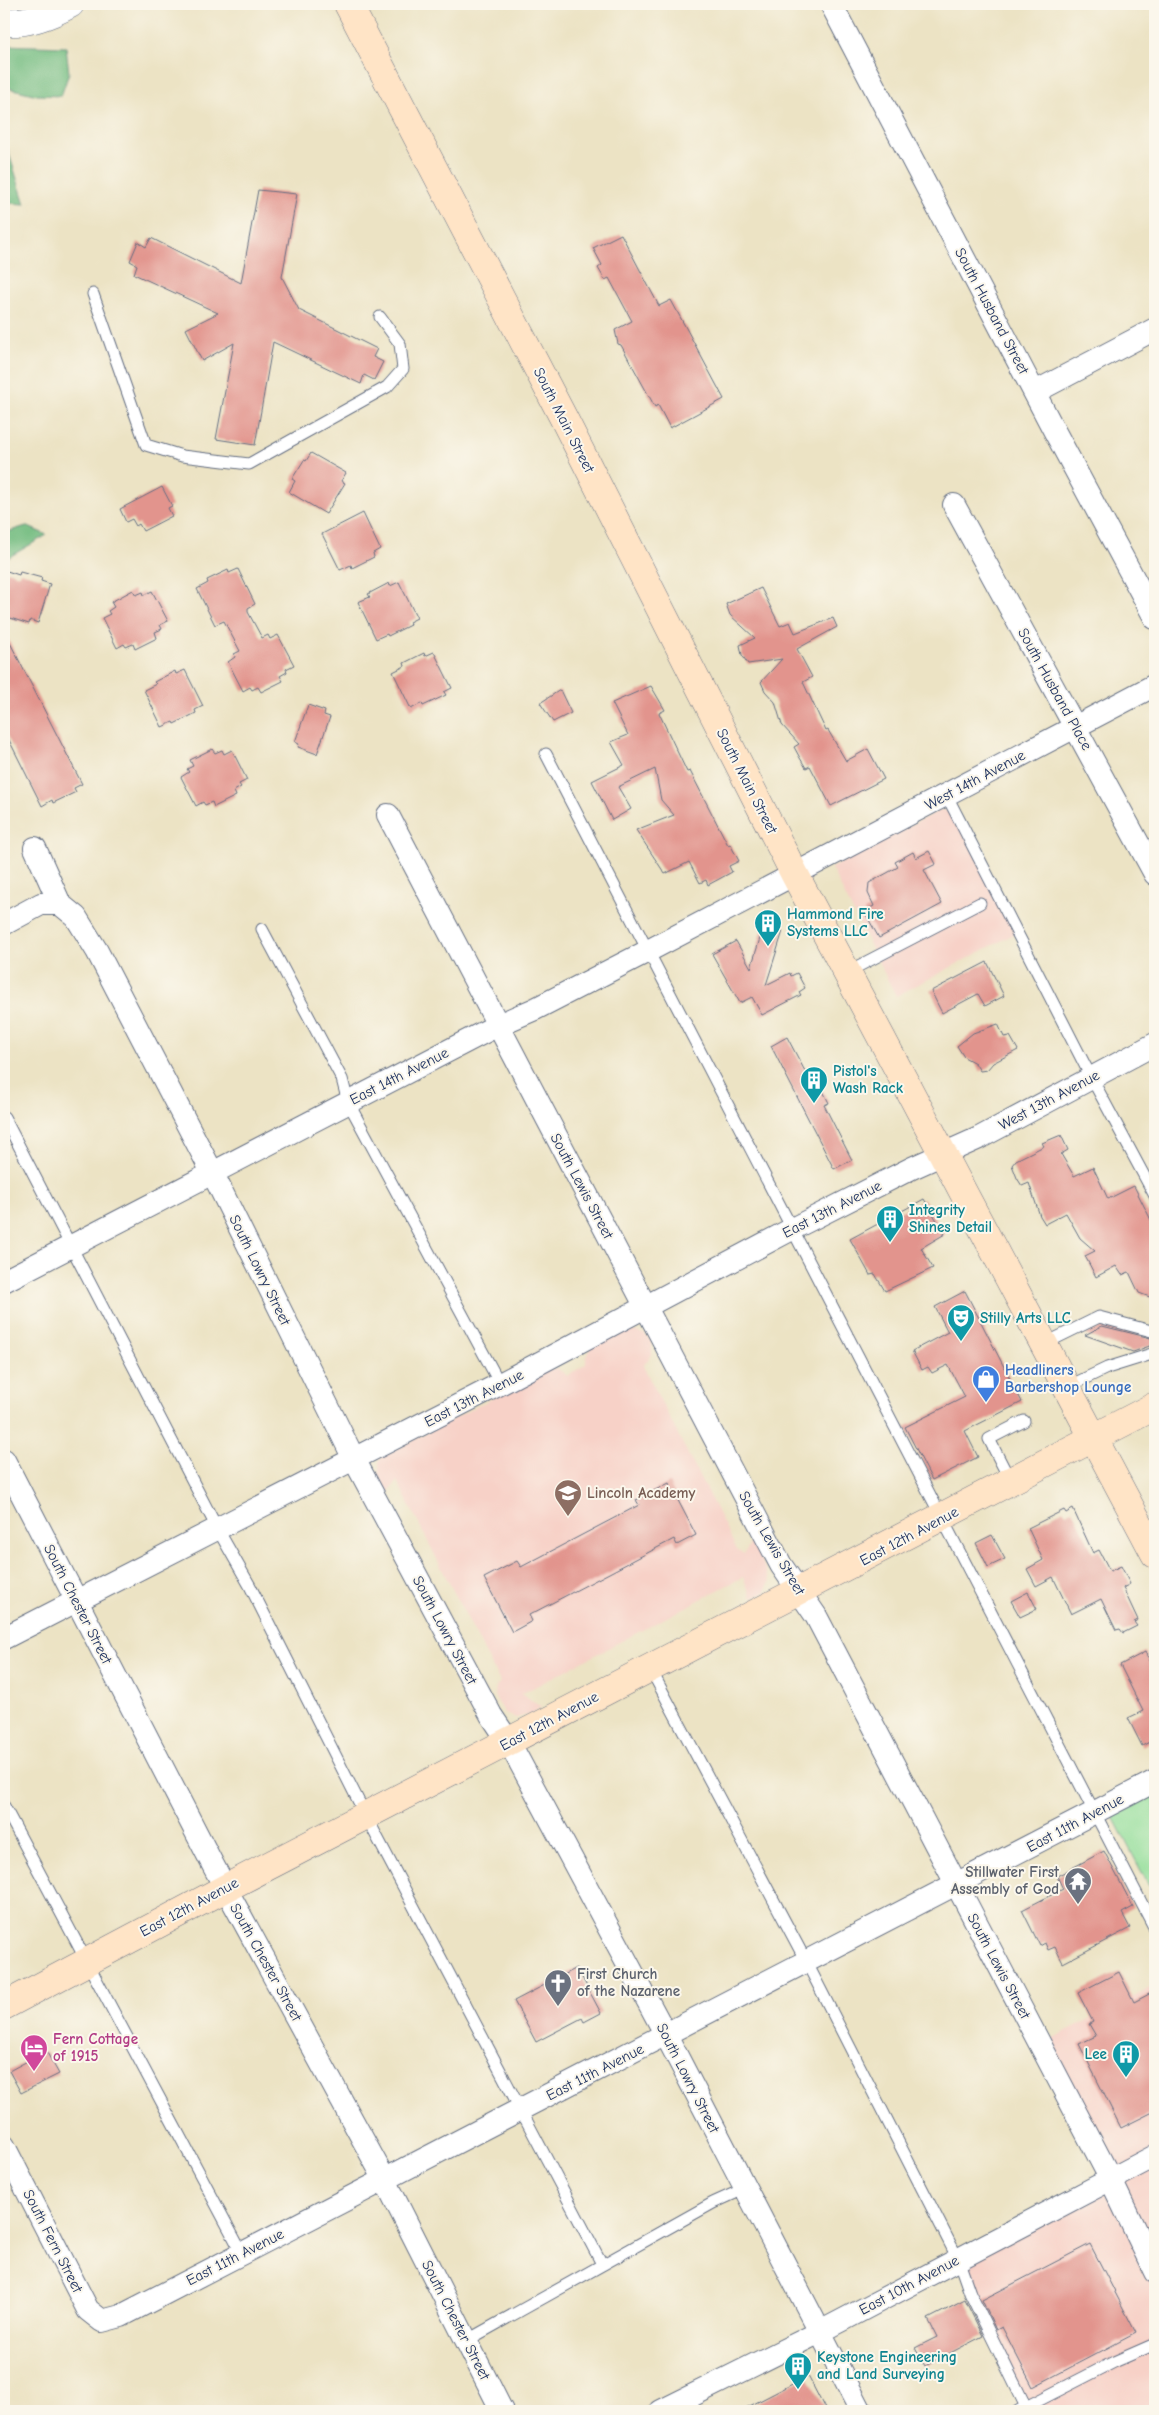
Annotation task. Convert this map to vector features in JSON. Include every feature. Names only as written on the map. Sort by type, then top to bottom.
[{"type":"main road","name":"South Main Street","points":[[348,4],[563,417],[794,873],[942,1155],[1095,1437],[1155,1554]]},
{"type":"main road","name":"East 12th Avenue","points":[[4,2006],[226,1888],[1155,1406]]},
{"type":"street","points":[[4,22],[18,23],[70,4]]},
{"type":"street","name":"South Husband Street","points":[[831,4],[1155,618]]},
{"type":"street","points":[[1035,392],[1155,329]]},
{"type":"street","name":"South Husband Place","points":[[954,505],[1155,874]]},
{"type":"street","name":"West 14th Avenue","points":[[794,873],[947,796],[1155,685]]},
{"type":"street","name":"South Lewis Street","points":[[388,815],[781,1564],[816,1616],[1110,2179],[1155,2272]]},
{"type":"street","name":"South Lowry Street","points":[[35,848],[60,904],[76,917],[97,951],[213,1174],[354,1458],[490,1714],[509,1742],[666,2035],[744,2189],[861,2411]]},
{"type":"street","name":"East 14th Avenue","points":[[4,1281],[498,1025],[535,1009],[648,951],[794,873]]},
{"type":"street","points":[[4,924],[41,904],[60,904]]},
{"type":"street","name":"West 13th Avenue","points":[[942,1155],[1155,1044]]},
{"type":"street","name":"East 13th Avenue","points":[[4,1638],[500,1384],[792,1229],[942,1155]]},
{"type":"street","name":"South Chester Street","points":[[4,1460],[226,1888],[385,2180],[502,2411]]},
{"type":"street","name":"East 11th Avenue","points":[[88,2310],[102,2320],[121,2316],[807,1963],[1155,1781]]},
{"type":"street","name":"South Fern Street","points":[[4,2146],[88,2310]]},
{"type":"street","name":"East 10th Avenue","points":[[661,2411],[820,2332],[1155,2156]]},
{"type":"lane","points":[[93,294],[146,445],[182,456],[249,464],[387,388],[403,369],[400,344],[380,317]]},
{"type":"lane","points":[[546,754],[1155,1929]]},
{"type":"lane","points":[[947,796],[1091,1078],[1155,1196]]},
{"type":"lane","points":[[847,972],[980,903]]},
{"type":"lane","points":[[262,929],[342,1079],[348,1102],[500,1384]]},
{"type":"lane","points":[[4,1116],[217,1528],[250,1586],[366,1816],[602,2264]]},
{"type":"lane","points":[[1044,1344],[1099,1317],[1155,1332]]},
{"type":"lane","points":[[1067,1387],[1107,1368],[1155,1353]]},
{"type":"lane","points":[[1011,1482],[990,1439],[1024,1422]]},
{"type":"lane","points":[[650,1668],[807,1963],[958,2259],[970,2293],[1022,2409],[1114,2362],[1155,2344]]},
{"type":"lane","points":[[4,1806],[242,2253]]},
{"type":"lane","points":[[466,2341],[602,2264],[744,2189]]},
{"type":"shaded area","points":[[940,810],[953,811],[1016,933],[896,996],[831,868]]},
{"type":"shaded area","name":"Lincoln Academy","points":[[634,1331],[644,1334],[652,1342],[652,1354],[643,1366],[737,1550],[744,1554],[751,1542],[754,1541],[770,1582],[764,1593],[752,1598],[743,1577],[521,1694],[541,1707],[531,1714],[516,1718],[505,1713],[494,1696],[496,1687],[500,1682],[397,1481],[388,1493],[386,1492],[379,1476],[379,1461],[383,1456],[546,1370],[557,1368],[567,1376],[586,1364],[586,1359],[593,1343],[612,1335]]},
{"type":"shaded area","points":[[1155,1985],[1155,2411],[1018,2411],[1025,2407],[958,2259],[1109,2176],[1040,2045]]},
{"type":"green space","points":[[4,45],[66,47],[69,73],[61,96],[37,95],[9,88],[4,92]]},
{"type":"green space","points":[[4,138],[25,204],[4,203]]},
{"type":"green space","points":[[26,526],[47,535],[4,560],[4,533]]},
{"type":"green space","points":[[1155,1794],[1155,1883],[1149,1886],[1112,1815]]},
{"type":"building","points":[[258,190],[297,194],[282,277],[299,310],[377,349],[373,357],[383,362],[374,380],[364,375],[361,384],[273,342],[255,445],[216,439],[234,343],[202,361],[186,329],[218,313],[134,274],[137,265],[130,261],[138,242],[146,247],[151,238],[241,283]]},
{"type":"building","points":[[621,234],[659,306],[671,300],[724,399],[670,428],[658,405],[655,407],[621,345],[618,344],[615,330],[632,321],[609,278],[605,280],[598,268],[602,265],[593,248]]},
{"type":"building","points":[[311,453],[346,473],[341,481],[345,483],[326,514],[289,492],[295,481],[292,479],[304,460],[306,461]]},
{"type":"building","points":[[162,487],[172,506],[168,508],[172,516],[143,531],[139,524],[136,526],[132,519],[126,522],[120,509]]},
{"type":"building","points":[[363,513],[380,549],[373,553],[374,557],[352,568],[351,565],[340,570],[322,534]]},
{"type":"building","points":[[238,569],[255,604],[248,608],[248,612],[262,638],[268,635],[270,639],[278,635],[294,665],[286,669],[287,672],[280,676],[283,681],[261,692],[258,687],[252,690],[250,687],[243,691],[228,662],[235,657],[234,654],[240,651],[224,621],[215,625],[197,589],[208,583],[207,580],[228,570],[229,573]]},
{"type":"building","points":[[7,571],[19,575],[20,572],[42,578],[41,581],[50,584],[38,623],[30,620],[29,624],[4,616],[4,581]]},
{"type":"building","points":[[399,582],[417,618],[409,622],[410,625],[388,636],[387,634],[376,639],[358,602],[370,597],[368,594],[389,583],[390,586]]},
{"type":"building","points":[[761,588],[780,626],[790,622],[795,633],[833,618],[837,627],[797,649],[812,677],[803,682],[826,731],[828,730],[846,761],[868,749],[884,779],[831,806],[810,766],[806,768],[800,758],[794,747],[799,744],[782,725],[775,702],[765,691],[761,682],[782,659],[748,664],[742,655],[740,645],[755,638],[730,615],[726,604]]},
{"type":"building","points":[[133,590],[136,595],[143,592],[144,595],[152,591],[168,621],[160,625],[162,629],[155,632],[157,638],[135,649],[133,644],[126,647],[124,644],[117,648],[102,618],[110,614],[108,611],[114,607],[111,602]]},
{"type":"building","points":[[4,631],[82,784],[74,788],[76,792],[53,803],[52,800],[42,806],[4,730]]},
{"type":"building","points":[[434,652],[452,688],[444,692],[446,695],[423,706],[422,703],[411,709],[393,672],[405,666],[404,663],[424,653],[425,656]]},
{"type":"building","points":[[185,670],[203,706],[195,710],[196,713],[174,724],[173,722],[162,727],[144,690],[156,684],[154,682],[175,671],[176,674]]},
{"type":"building","points":[[651,686],[665,710],[659,713],[687,772],[690,771],[728,845],[730,844],[739,861],[729,866],[732,872],[708,885],[706,880],[700,883],[689,862],[665,874],[636,830],[674,815],[661,800],[655,769],[618,787],[631,809],[612,820],[592,781],[624,765],[611,742],[628,735],[612,703]]},
{"type":"building","points":[[560,690],[571,713],[553,722],[540,703]]},
{"type":"building","points":[[308,705],[325,711],[324,715],[330,717],[317,754],[298,747],[299,744],[295,742]]},
{"type":"building","points":[[212,749],[215,753],[222,750],[224,754],[232,750],[247,780],[239,784],[241,787],[234,791],[236,796],[214,807],[212,802],[205,805],[203,802],[196,806],[181,777],[189,772],[187,769],[193,766],[190,760]]},
{"type":"building","points":[[929,851],[936,864],[924,870],[942,904],[879,938],[864,911],[874,906],[868,893],[869,883],[898,867],[895,862],[913,852],[916,858]]},
{"type":"building","points":[[764,925],[783,931],[766,985],[790,973],[791,976],[797,973],[805,988],[799,992],[801,995],[762,1015],[752,997],[740,1003],[712,954],[736,941],[751,968]]},
{"type":"building","points":[[987,962],[1004,996],[985,1006],[978,994],[942,1013],[931,991]]},
{"type":"building","points":[[998,1024],[1004,1037],[1010,1036],[1018,1050],[993,1063],[987,1070],[980,1071],[975,1063],[964,1057],[957,1046],[973,1033]]},
{"type":"building","name":"Pistol's Wash Rack","points":[[787,1037],[816,1092],[822,1089],[829,1103],[824,1105],[852,1160],[834,1169],[771,1046]]},
{"type":"building","points":[[1061,1135],[1068,1150],[1061,1154],[1074,1176],[1093,1167],[1108,1199],[1134,1186],[1155,1228],[1155,1299],[1139,1293],[1129,1272],[1122,1275],[1116,1266],[1096,1277],[1085,1256],[1095,1251],[1080,1238],[1066,1213],[1045,1224],[1040,1216],[1029,1183],[1022,1186],[1017,1178],[1012,1165],[1016,1160],[1044,1146],[1042,1143]]},
{"type":"building","name":"Integrity Shines Detail","points":[[924,1199],[945,1234],[921,1248],[933,1268],[885,1291],[875,1274],[870,1275],[850,1239]]},
{"type":"building","points":[[965,1291],[1022,1402],[965,1431],[978,1457],[932,1480],[905,1427],[965,1397],[948,1365],[932,1373],[928,1367],[922,1370],[912,1351],[948,1332],[935,1307]]},
{"type":"building","points":[[1102,1326],[1155,1339],[1155,1344],[1133,1352],[1085,1335]]},
{"type":"building","points":[[669,1483],[696,1535],[677,1545],[674,1539],[529,1615],[532,1621],[512,1632],[484,1578],[517,1561],[521,1567],[639,1505],[636,1500]]},
{"type":"building","points":[[1073,1509],[1093,1553],[1099,1550],[1110,1571],[1121,1566],[1130,1584],[1123,1588],[1138,1620],[1134,1622],[1137,1626],[1123,1633],[1120,1629],[1116,1630],[1101,1599],[1071,1614],[1053,1577],[1036,1586],[1027,1569],[1043,1560],[1028,1528],[1064,1510],[1066,1513]]},
{"type":"building","points":[[992,1535],[1005,1559],[988,1567],[976,1543]]},
{"type":"building","points":[[1028,1592],[1037,1609],[1020,1617],[1011,1601]]},
{"type":"building","points":[[1145,1652],[1155,1671],[1155,1739],[1142,1746],[1128,1718],[1143,1711],[1120,1665]]},
{"type":"building","points":[[1104,1851],[1133,1907],[1122,1913],[1130,1928],[1063,1963],[1055,1947],[1048,1950],[1045,1943],[1040,1946],[1022,1910],[1063,1889],[1057,1876]]},
{"type":"building","name":"First Church of the Nazarene","points":[[577,1968],[601,2013],[584,2022],[582,2018],[536,2042],[514,2001]]},
{"type":"building","name":"Lee","points":[[1119,1972],[1134,2002],[1155,1991],[1155,2111],[1121,2128],[1079,2044],[1096,2036],[1089,2024],[1093,2022],[1078,1993]]},
{"type":"building","name":"Fern Cottage of 1915","points":[[46,2051],[59,2074],[21,2093],[9,2071]]},
{"type":"building","points":[[1090,2244],[1136,2333],[1033,2387],[1002,2327],[996,2330],[982,2300]]},
{"type":"building","points":[[965,2300],[983,2336],[925,2366],[915,2348],[937,2337],[928,2319]]},
{"type":"building","name":"Keystone Engineering and Land Surveying","points":[[808,2376],[826,2411],[740,2411]]},
{"type":"place","name":"Hammond Fire Systems LLC","points":[[768,947]]},
{"type":"place","name":"Pistol's Wash Rack","points":[[814,1104]]},
{"type":"place","name":"Integrity Shines Detail","points":[[890,1243]]},
{"type":"place","name":"Stilly Arts LLC","points":[[961,1342]]},
{"type":"place","name":"Headliners Barbershop Lounge","points":[[986,1403]]},
{"type":"place","name":"Lincoln Academy","points":[[568,1517]]},
{"type":"place","name":"Stillwater First Assembly of God","points":[[1078,1905]]},
{"type":"place","name":"First Church of the Nazarene","points":[[558,2007]]},
{"type":"place","name":"Fern Cottage of 1915","points":[[34,2072]]},
{"type":"place","name":"Lee","points":[[1126,2078]]},
{"type":"place","name":"Keystone Engineering and Land Surveying","points":[[798,2390]]}]
